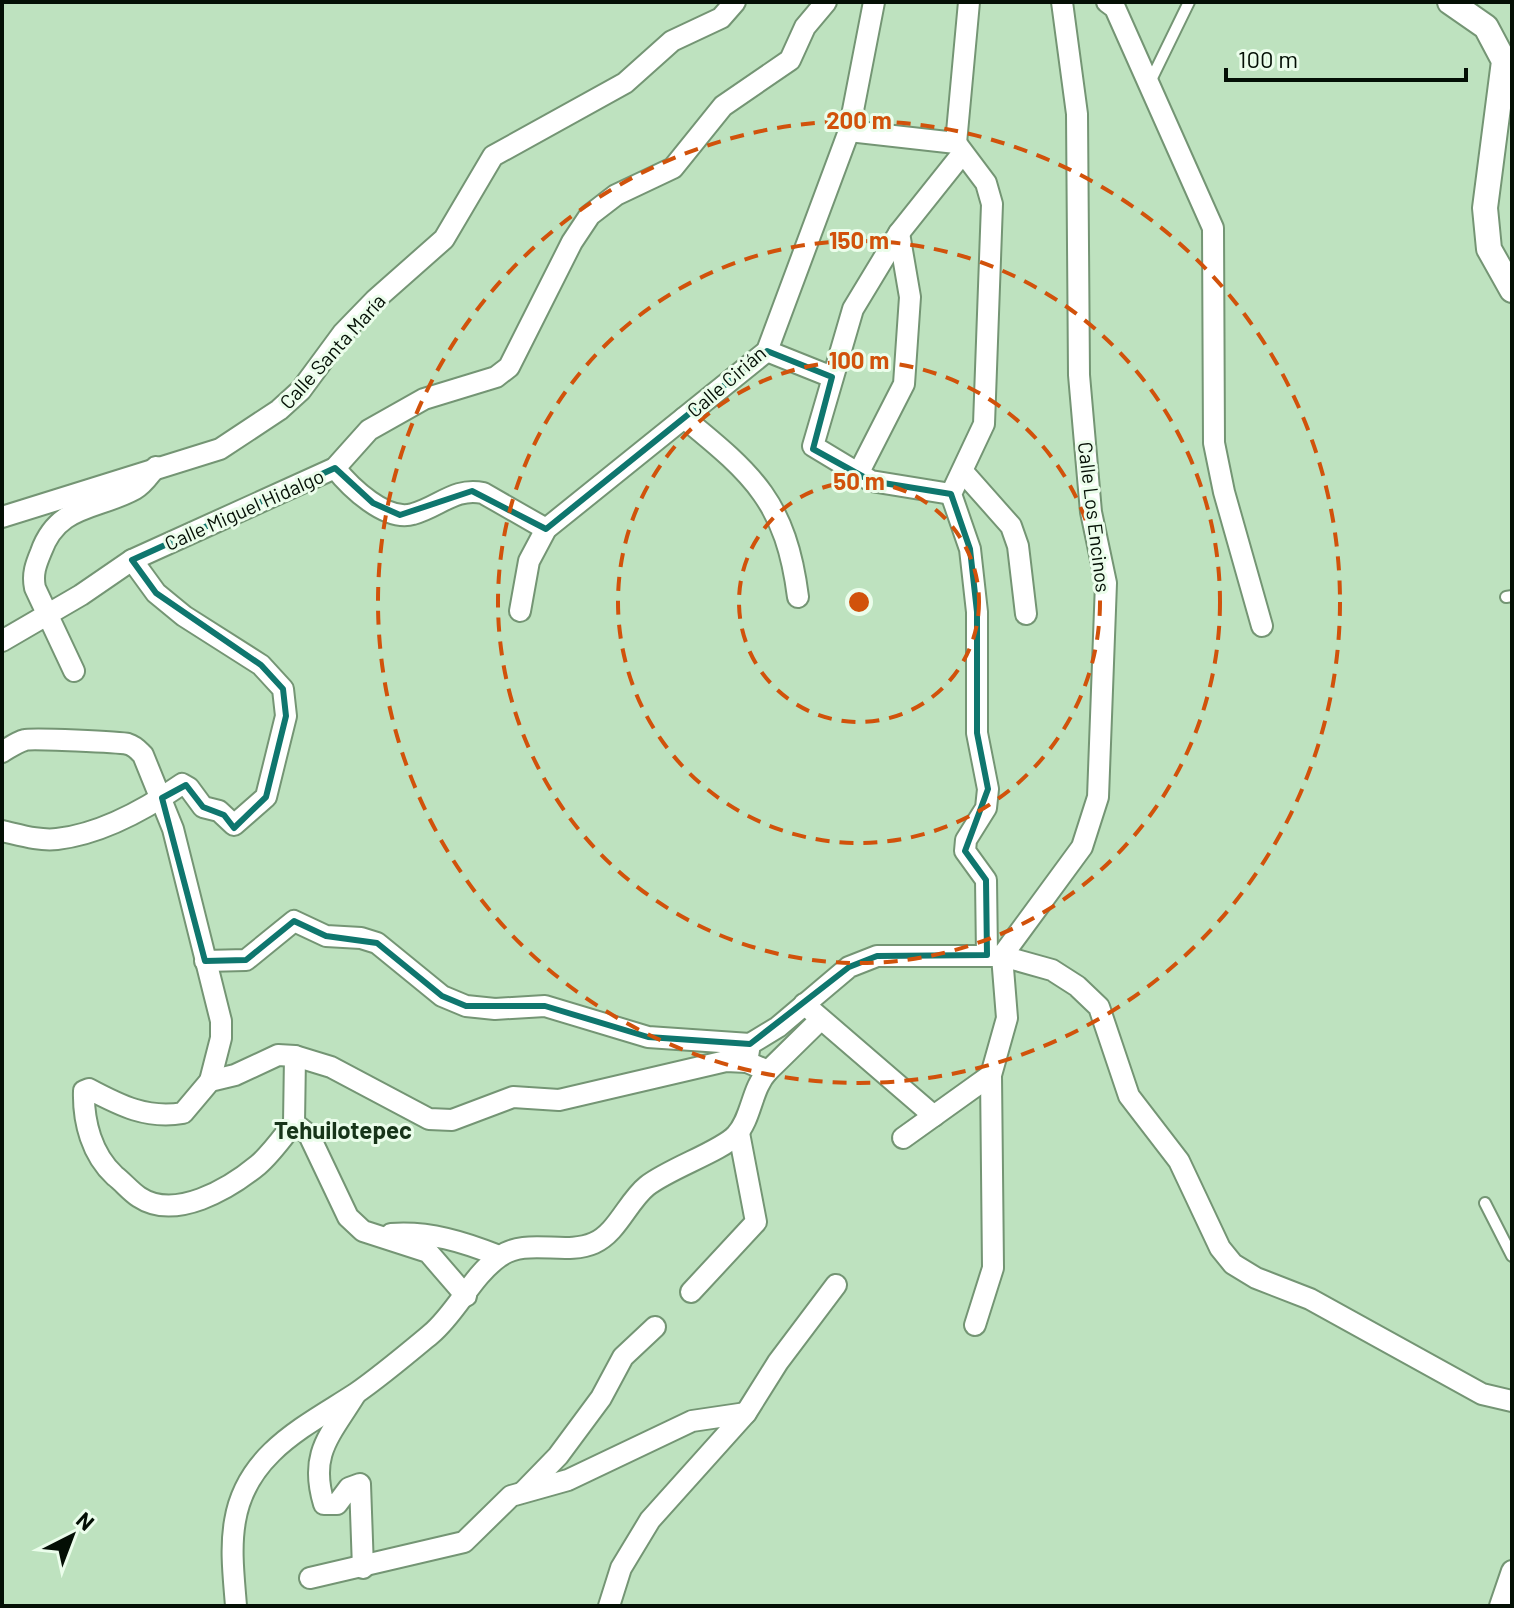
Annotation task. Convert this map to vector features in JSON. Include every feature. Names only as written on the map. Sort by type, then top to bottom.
[{"type":"street","name":"Calle Santa María","points":[[74,671],[47,615],[33,576],[51,529],[68,514],[136,489],[156,467],[220,449],[279,410],[301,390],[364,311],[444,239],[493,156],[625,83],[672,41],[721,18],[735,2]]},
{"type":"street","name":"Calle Miguel Hidalgo","points":[[2,641],[132,560],[335,468],[369,430],[424,399],[496,377],[509,367],[572,242],[590,215],[616,195],[673,168],[723,106],[790,60],[805,27],[826,2]]},
{"type":"street","name":"Calle Cirián","points":[[520,611],[529,561],[546,529],[767,351],[849,131],[874,2]]},
{"type":"street","points":[[951,494],[886,485],[858,474],[813,446],[853,309],[899,233],[959,148],[969,2]]},
{"type":"street","name":"Calle Los Encinos","points":[[994,956],[1082,847],[1098,797],[1106,583],[1091,512],[1079,375],[1077,114],[1062,2]]},
{"type":"street","points":[[1107,2],[1115,8],[1147,87],[1213,228],[1214,443],[1224,492],[1262,626]]},
{"type":"street","points":[[1450,2],[1486,27],[1504,61],[1485,208],[1489,249],[1512,290]]},
{"type":"street","points":[[849,131],[959,148],[981,174],[992,204],[984,424],[964,473],[951,494]]},
{"type":"street","points":[[858,474],[904,384],[910,297],[899,233]]},
{"type":"street","points":[[767,351],[832,377]]},
{"type":"street","points":[[684,418],[738,462],[761,487],[785,531],[798,597]]},
{"type":"street","points":[[2,517],[156,467]]},
{"type":"street","points":[[335,468],[373,503],[400,515],[412,515],[452,495],[472,491],[483,493],[546,529]]},
{"type":"street","points":[[964,473],[1011,526],[1018,546],[1026,614]]},
{"type":"street","points":[[951,494],[970,549],[977,612],[977,733],[988,789],[986,808],[966,840],[965,851],[986,880],[994,956],[1007,1018],[991,1075],[993,1268],[975,1325]]},
{"type":"street","points":[[2,831],[56,839],[112,823],[162,798],[182,784],[203,807],[219,811],[234,825],[261,805],[266,797],[286,716],[283,689],[261,665],[184,616],[156,593],[132,560]]},
{"type":"street","points":[[2,752],[24,740],[45,738],[74,742],[123,742],[134,746],[143,755],[147,771],[162,798],[221,1021],[221,1038],[210,1081],[183,1113],[164,1116],[123,1107],[86,1089],[83,1096],[90,1139],[106,1167],[140,1198],[168,1206],[201,1199],[234,1182],[260,1163],[294,1123],[295,1056]]},
{"type":"street","points":[[205,961],[246,960],[294,921],[326,936],[361,938],[377,943],[442,996],[466,1006],[495,1009],[545,1006],[648,1037],[748,1053],[768,1071]]},
{"type":"street","points":[[210,1081],[235,1075],[278,1055],[295,1056],[331,1067],[429,1119],[452,1120],[513,1097],[559,1100],[726,1061],[748,1053],[849,967],[877,956],[953,959],[994,956],[1052,970],[1077,986],[1099,1007],[1129,1096],[1179,1161],[1220,1248],[1233,1264],[1256,1278],[1310,1299],[1482,1394],[1512,1401]]},
{"type":"street","points":[[804,1004],[934,1116]]},
{"type":"street","points":[[691,1292],[756,1222],[739,1133],[759,1081],[820,1020]]},
{"type":"street","points":[[903,1138],[991,1075]]},
{"type":"street","points":[[294,1123],[309,1135],[348,1217],[363,1231],[428,1252],[466,1296]]},
{"type":"street","points":[[236,1606],[235,1520],[251,1480],[271,1450],[302,1425],[356,1393],[434,1332],[499,1256],[523,1248],[593,1243],[605,1235],[646,1186],[739,1133]]},
{"type":"street","points":[[379,1235],[428,1235],[499,1256]]},
{"type":"street","points":[[609,1606],[621,1568],[650,1520],[746,1413],[778,1362],[836,1285]]},
{"type":"street","points":[[524,1491],[558,1456],[601,1398],[623,1357],[655,1327]]},
{"type":"street","points":[[356,1393],[325,1444],[317,1478],[324,1504],[331,1505],[337,1504],[349,1488],[360,1484],[363,1568]]},
{"type":"street","points":[[310,1578],[464,1542],[500,1504],[524,1491],[600,1467],[692,1421],[746,1413]]},
{"type":"street","points":[[1500,1606],[1512,1571]]},
{"type":"lane","points":[[1147,87],[1189,2]]},
{"type":"lane","points":[[1485,1203],[1512,1256]]},
{"type":"highlighted area","points":[[767,351],[832,377],[813,449],[871,481],[951,494],[970,549],[977,612],[977,733],[988,789],[965,851],[986,880],[987,955],[877,956],[849,967],[750,1044],[648,1037],[545,1006],[466,1006],[442,996],[377,943],[326,936],[294,921],[246,960],[205,961],[162,798],[186,785],[203,807],[224,815],[234,828],[266,797],[286,716],[283,689],[261,665],[156,593],[132,560],[335,468],[373,503],[400,515],[472,491],[546,529]]},
{"type":"district","name":"Tehuilotepec","points":[[343,1129]]}]
